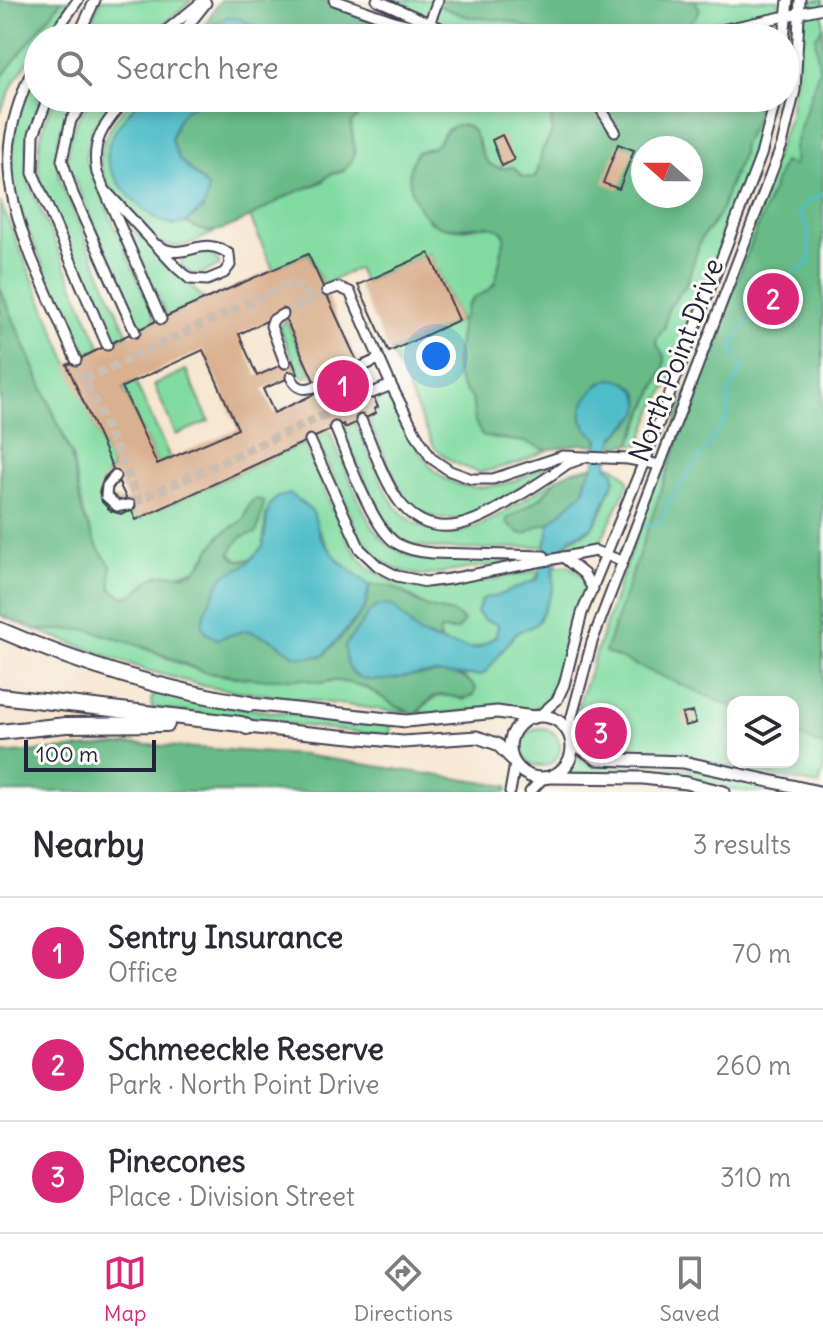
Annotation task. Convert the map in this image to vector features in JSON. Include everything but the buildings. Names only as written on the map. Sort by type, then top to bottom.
[{"type":"highway","points":[[0,630],[75,661],[137,681],[208,698],[250,704]]},
{"type":"highway","points":[[0,696],[247,727]]},
{"type":"highway","points":[[0,732],[47,726],[129,723],[240,731],[247,727]]},
{"type":"main road","points":[[250,704],[406,721],[497,712],[537,716],[559,722],[578,746],[597,759],[683,762],[819,792]]},
{"type":"main road","points":[[513,761],[511,746],[515,732],[525,721],[537,716]]},
{"type":"main road","points":[[247,727],[403,742],[477,737],[497,744],[525,773],[546,778],[643,778],[724,792]]},
{"type":"main road","points":[[546,778],[557,774],[567,763],[572,749],[570,735]]},
{"type":"street","points":[[61,24],[78,0]]},
{"type":"street","points":[[84,24],[95,0]]},
{"type":"street","points":[[175,24],[206,0]]},
{"type":"street","points":[[188,24],[206,0]]},
{"type":"street","points":[[334,0],[418,24]]},
{"type":"street","points":[[377,0],[422,24]]},
{"type":"street","points":[[429,24],[438,0]]},
{"type":"street","points":[[786,24],[788,0]]},
{"type":"street","name":"North Point Drive","points":[[799,28],[800,0]]},
{"type":"street","points":[[750,24],[823,8]]},
{"type":"street","points":[[24,79],[4,125],[2,179],[9,208],[76,360]]},
{"type":"street","points":[[43,112],[34,134],[33,173],[107,345]]},
{"type":"street","points":[[77,112],[71,120],[62,160],[73,194],[135,332]]},
{"type":"street","points":[[116,112],[102,129],[95,147],[97,173],[161,319]]},
{"type":"street","points":[[603,112],[615,131]]},
{"type":"street","name":"North Point Drive","points":[[537,716],[557,700],[562,690],[582,613],[643,464],[761,155],[772,112]]},
{"type":"street","name":"North Point Drive","points":[[570,735],[592,642],[782,145],[790,112]]},
{"type":"street","points":[[103,188],[176,267],[195,280],[203,281],[224,273],[230,265],[229,254],[215,246],[202,245],[176,253],[157,245]]},
{"type":"street","points":[[327,291],[338,287],[350,292],[391,385],[426,451],[440,465],[460,476],[493,479],[517,473],[553,457],[591,456],[660,465]]},
{"type":"street","points":[[283,314],[273,320],[271,326],[285,363]]},
{"type":"street","points":[[361,367],[379,359]]},
{"type":"street","points":[[291,377],[301,388],[317,386]]},
{"type":"street","points":[[372,393],[391,385]]},
{"type":"street","points":[[361,420],[401,504],[416,517],[445,526],[464,525],[481,519],[567,464],[591,456]]},
{"type":"street","points":[[335,427],[378,524],[398,544],[418,552],[542,559]]},
{"type":"street","points":[[310,440],[360,549],[388,571],[406,579],[426,582],[595,551],[622,561]]},
{"type":"street","points":[[115,476],[107,486],[109,501],[117,506],[130,505]]},
{"type":"street","points":[[563,557],[584,574],[593,589]]},
{"type":"street","points":[[510,792],[513,761]]},
{"type":"street","points":[[530,792],[546,778]]},
{"type":"green space","points":[[0,0],[62,0],[43,24],[24,24],[24,48],[0,79]]},
{"type":"green space","points":[[62,0],[71,0],[55,24],[43,24]]},
{"type":"green space","points":[[101,0],[192,0],[164,24],[90,24]]},
{"type":"green space","points":[[221,0],[322,0],[388,24],[242,24],[228,17],[206,24]]},
{"type":"green space","points":[[377,0],[779,0],[776,19],[752,24],[431,24]]},
{"type":"green space","points":[[430,0],[695,0],[700,10],[686,24],[517,24],[465,16]]},
{"type":"green space","points":[[804,0],[823,0],[823,773],[819,785],[734,768],[799,768],[799,696],[727,696],[727,767],[603,754],[581,740],[577,732],[579,703],[660,465],[790,112],[799,112],[799,41]]},
{"type":"green space","points":[[823,27],[823,746],[799,736],[799,696],[727,696],[727,704],[605,652],[704,366],[783,162],[794,165],[794,147],[819,69],[815,38]]},
{"type":"green space","points":[[24,48],[24,67],[0,113],[0,79]]},
{"type":"green space","points":[[24,92],[24,112],[36,112],[27,139],[29,183],[101,348],[83,357],[9,187],[18,102]]},
{"type":"green space","points":[[49,112],[68,112],[57,148],[60,181],[128,335],[115,342],[42,189],[40,142]]},
{"type":"green space","points":[[82,112],[106,112],[92,129],[85,158],[156,321],[140,329],[68,165],[68,146]]},
{"type":"green space","points":[[122,112],[130,112],[119,126],[118,183],[158,220],[173,225],[186,223],[215,232],[180,246],[166,245],[159,242],[125,205],[112,190],[101,159],[104,142]]},
{"type":"green space","points":[[184,112],[361,112],[351,123],[354,150],[349,165],[235,225],[212,232],[186,223],[203,209],[203,182],[179,159],[171,139]]},
{"type":"green space","points":[[551,112],[552,132],[534,178],[523,177],[513,167],[493,167],[482,155],[478,140],[447,130],[435,146],[417,152],[412,162],[412,188],[429,222],[454,229],[491,226],[505,236],[498,278],[489,290],[467,306],[463,319],[459,320],[429,253],[364,282],[357,268],[323,285],[308,254],[273,270],[250,217],[293,193],[323,182],[330,174],[344,171],[355,152],[351,123],[360,114]]},
{"type":"green space","points":[[551,112],[758,112],[743,144],[741,158],[721,211],[701,239],[686,285],[668,309],[665,326],[656,342],[665,358],[664,368],[629,445],[611,445],[637,415],[641,401],[634,388],[621,381],[597,385],[589,430],[597,438],[598,445],[581,444],[547,450],[525,442],[482,436],[475,422],[472,398],[459,382],[456,365],[459,320],[463,319],[467,306],[474,298],[495,284],[505,236],[497,228],[486,226],[448,228],[435,224],[423,213],[413,194],[410,168],[417,152],[433,147],[457,125],[467,126],[473,131],[489,164],[499,168],[513,167],[523,177],[534,178],[552,132]]},
{"type":"green space","points":[[767,112],[754,159],[670,382],[654,408],[640,445],[631,444],[664,368],[665,358],[656,342],[665,327],[668,309],[686,285],[701,238],[714,224],[741,158],[743,144],[758,114]]},
{"type":"green space","points":[[0,202],[113,469],[102,486],[101,494],[107,508],[113,512],[132,511],[137,519],[304,443],[348,540],[364,563],[379,574],[405,585],[432,588],[541,570],[534,581],[495,597],[487,597],[484,620],[498,624],[496,636],[483,645],[469,648],[454,647],[440,640],[440,630],[452,631],[425,606],[404,592],[369,585],[345,568],[329,548],[301,500],[266,513],[263,546],[253,559],[239,561],[230,553],[241,537],[256,533],[264,504],[246,509],[244,519],[220,535],[198,568],[178,575],[159,575],[132,596],[121,596],[111,589],[111,567],[98,548],[83,515],[72,455],[0,288]]},
{"type":"green space","points":[[123,220],[205,300],[167,317]]},
{"type":"green space","points":[[202,251],[212,254],[219,266],[195,276],[180,266],[184,257]]},
{"type":"green space","points":[[0,288],[71,454],[83,515],[98,548],[111,566],[111,589],[119,595],[132,595],[160,575],[192,572],[200,566],[222,535],[244,519],[252,501],[259,499],[264,501],[256,533],[241,537],[230,553],[237,560],[253,559],[238,571],[223,576],[206,608],[217,639],[247,630],[273,640],[294,655],[323,656],[360,615],[369,585],[389,586],[464,621],[458,630],[440,630],[440,640],[444,643],[419,634],[406,620],[363,622],[345,646],[403,675],[445,674],[462,677],[476,688],[474,695],[465,698],[435,696],[415,714],[395,706],[366,687],[354,684],[332,680],[322,683],[302,679],[255,679],[204,672],[144,647],[89,630],[36,630],[0,615]]},
{"type":"green space","points":[[286,320],[311,375],[300,375],[279,327]]},
{"type":"green space","points":[[459,320],[456,363],[472,398],[474,413],[489,438],[525,442],[547,450],[518,463],[479,473],[452,462],[434,447],[391,352]]},
{"type":"green space","points":[[186,370],[209,421],[176,435],[154,385]]},
{"type":"green space","points":[[135,381],[170,458],[157,464],[122,387]]},
{"type":"green space","points":[[386,396],[389,401],[393,399],[424,459],[452,482],[470,487],[492,486],[558,464],[471,517],[439,519],[419,511],[404,498],[367,418],[376,413],[376,401]]},
{"type":"green space","points":[[356,423],[392,501],[407,517],[428,528],[451,532],[474,528],[558,478],[541,497],[507,519],[525,534],[550,523],[546,546],[452,549],[417,545],[400,539],[382,519],[340,425],[343,424],[345,428]]},
{"type":"green space","points":[[329,430],[373,528],[389,545],[424,559],[511,559],[511,562],[422,576],[396,569],[378,558],[360,536],[315,437]]},
{"type":"green space","points":[[607,465],[620,470],[629,482],[600,543],[591,547],[564,545],[589,531],[600,516],[614,472]]},
{"type":"green space","points":[[594,466],[586,478],[584,491],[550,523],[525,534],[507,523],[507,519],[541,498],[558,478]]},
{"type":"green space","points":[[566,565],[580,574],[587,589],[572,630],[561,678],[547,702],[530,710],[503,707],[418,713],[433,699],[450,696],[464,700],[476,688],[462,676],[486,672],[515,634],[539,621],[553,589],[554,567]]},
{"type":"green space","points":[[83,629],[105,633],[190,668],[217,675],[343,681],[362,687],[415,714],[208,687],[146,670],[36,630]]},
{"type":"green space","points":[[158,691],[256,710],[391,725],[390,736],[152,708],[151,699]]},
{"type":"green space","points":[[541,728],[554,734],[560,747],[554,760],[541,766],[528,760],[522,747],[528,734]]},
{"type":"green space","points":[[134,744],[303,755],[508,786],[507,792],[0,792],[0,754]]},
{"type":"green space","points":[[576,752],[585,760],[599,765],[688,768],[797,792],[749,792],[647,773],[565,774],[572,766]]},
{"type":"water","points":[[228,17],[248,24],[214,24]]},
{"type":"water","points":[[130,112],[184,112],[171,139],[179,159],[208,188],[207,200],[196,214],[184,223],[165,222],[143,209],[122,188],[109,166],[107,156],[110,140]]},
{"type":"water","points":[[611,379],[634,388],[640,399],[639,413],[614,437],[607,465],[614,472],[615,480],[593,527],[572,537],[561,550],[553,571],[553,589],[538,622],[515,634],[481,675],[424,674],[372,680],[352,672],[345,646],[378,605],[393,606],[419,634],[435,641],[473,649],[496,636],[498,624],[484,620],[477,612],[482,600],[538,579],[550,523],[584,491],[586,478],[594,466],[599,440],[582,419],[584,404],[592,391]]},
{"type":"water","points":[[291,494],[313,512],[321,539],[338,560],[369,585],[365,608],[323,656],[294,655],[273,640],[247,630],[217,639],[206,633],[202,625],[206,608],[223,576],[246,565],[263,546],[269,505],[278,497]]},
{"type":"waterway","points":[[640,526],[656,525],[665,515],[666,505],[727,418],[730,390],[742,369],[732,348],[765,291],[810,263],[808,228],[798,215],[805,203],[823,193]]},
{"type":"tunnel","points":[[85,380],[289,284],[301,286],[309,301]]},
{"type":"tunnel","points":[[283,314],[327,291]]},
{"type":"tunnel","points":[[76,360],[139,500],[372,393]]},
{"type":"tunnel","points":[[317,386],[361,367]]},
{"type":"place","name":"Schmeeckle Reserve","points":[[773,299]]},
{"type":"place","name":"Sentry Insurance","points":[[343,386]]},
{"type":"place","name":"Pinecones","points":[[601,733]]}]
